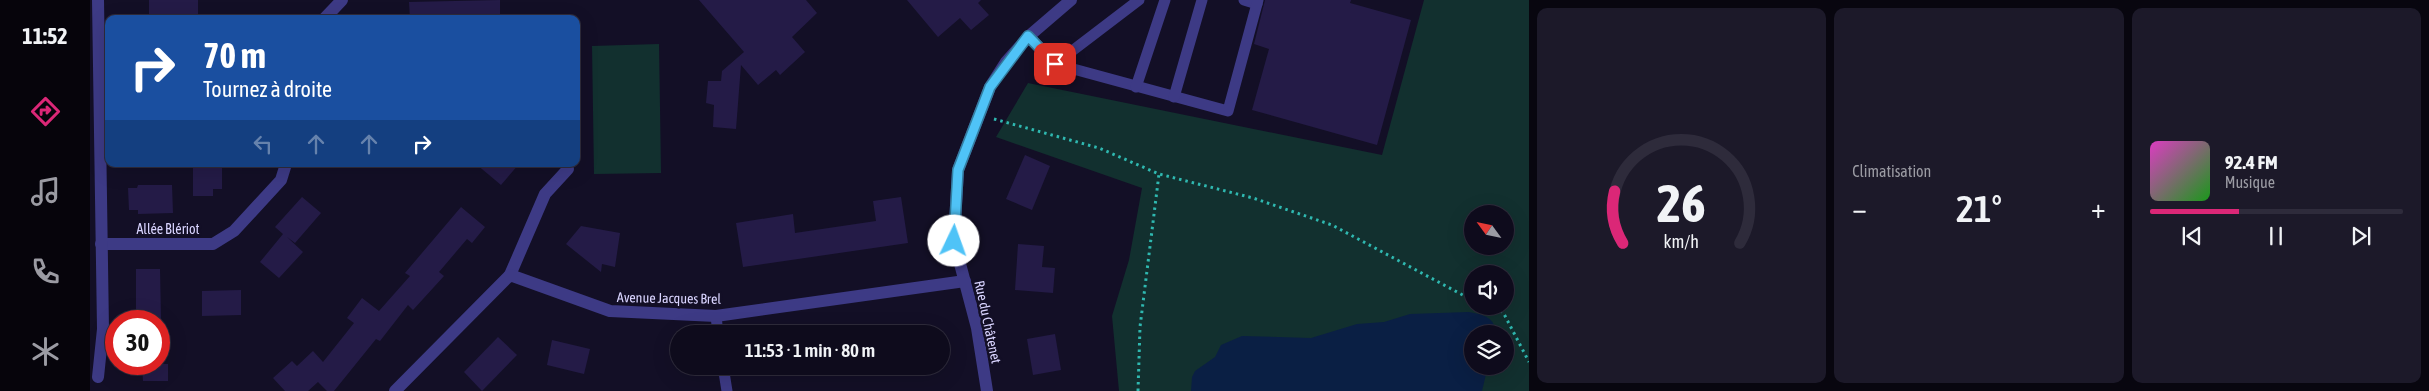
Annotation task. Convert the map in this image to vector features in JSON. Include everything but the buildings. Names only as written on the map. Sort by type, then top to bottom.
[{"type":"street","points":[[98,0],[94,70],[101,244],[102,329],[98,377]]},
{"type":"street","points":[[328,15],[342,0]]},
{"type":"street","name":"Rue du Châtenet","points":[[987,391],[977,328],[954,241],[958,170],[990,87],[1028,36],[1071,0]]},
{"type":"street","name":"Allée Blériot","points":[[101,244],[212,244],[234,231],[281,180],[285,167]]},
{"type":"street","points":[[395,391],[510,276],[545,194],[568,169]]},
{"type":"street","name":"Avenue Jacques Brel","points":[[510,276],[610,311],[716,316],[965,281]]},
{"type":"lane","points":[[1055,64],[1140,0]]},
{"type":"lane","points":[[1136,86],[1165,0]]},
{"type":"lane","points":[[1174,97],[1202,0]]},
{"type":"lane","points":[[1028,36],[1055,64],[1228,111],[1258,2],[1244,0]]},
{"type":"lane","points":[[716,316],[717,325]]},
{"type":"lane","points":[[724,375],[727,391]]},
{"type":"path","points":[[979,114],[1099,148],[1159,174],[1253,198],[1332,225],[1464,296]]},
{"type":"path","points":[[1138,391],[1140,327],[1159,174]]},
{"type":"path","points":[[1505,315],[1529,362]]},
{"type":"green space","points":[[1424,0],[1529,0],[1529,391],[1119,391],[1112,316],[1129,260],[1142,188],[996,137],[1028,83],[1382,155]]},
{"type":"green space","points":[[659,44],[661,173],[594,174],[592,46]]},
{"type":"water","points":[[1464,312],[1464,315],[1481,315],[1491,320],[1494,325],[1464,325],[1464,375],[1486,375],[1482,391],[1191,391],[1192,377],[1195,371],[1215,357],[1221,345],[1242,336],[1311,338],[1357,324],[1384,322],[1410,314]]},
{"type":"route","points":[[954,241],[958,170],[990,87],[1006,62],[1028,36],[1055,64]]}]
